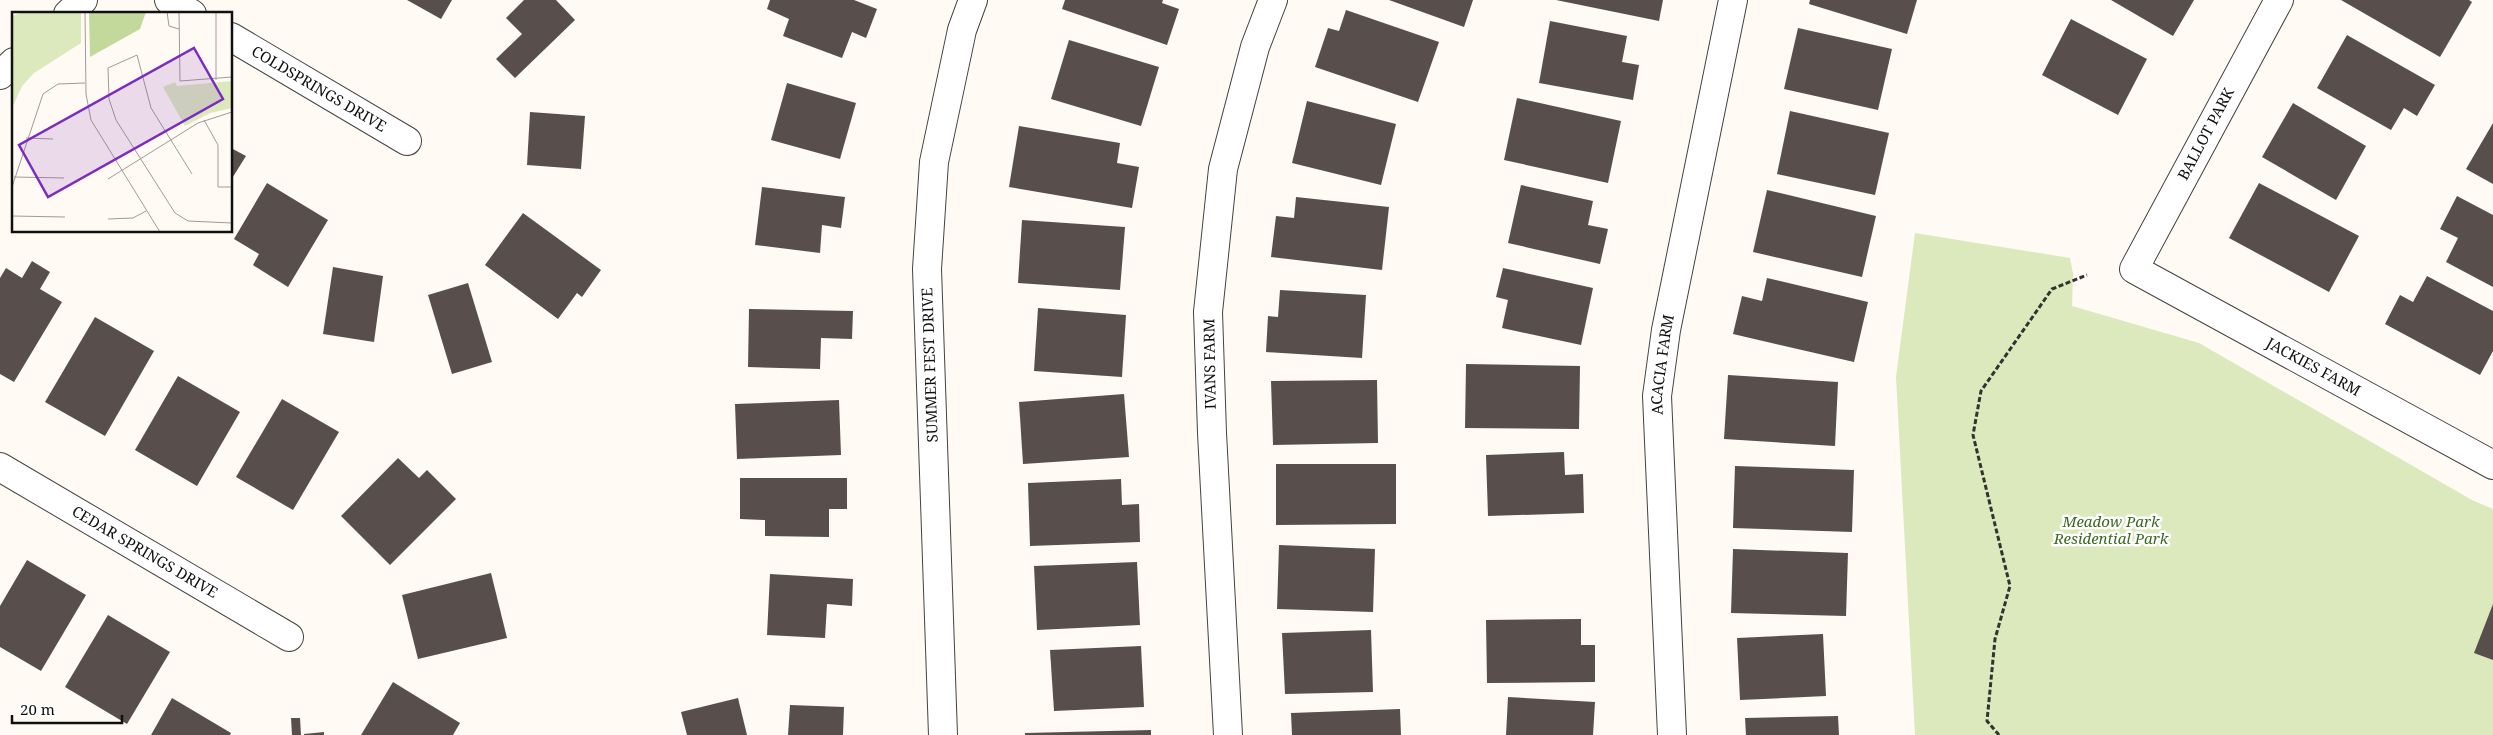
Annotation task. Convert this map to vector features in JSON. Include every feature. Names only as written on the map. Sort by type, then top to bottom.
[{"type":"street","points":[[70,12],[83,0]]},
{"type":"street","points":[[169,0],[189,12]]},
{"type":"street","name":"SUMMER FEST DRIVE","points":[[942,735],[927,269],[934,162],[962,30],[973,0]]},
{"type":"street","name":"IVANS FARM","points":[[1228,735],[1212,433],[1208,312],[1223,170],[1255,47],[1274,0]]},
{"type":"street","name":"ACACIA FARM","points":[[1672,735],[1657,396],[1666,330],[1733,0]]},
{"type":"street","name":"BALLOT PARK","points":[[2134,269],[2279,0]]},
{"type":"street","name":"COLDSPRINGS DRIVE","points":[[232,38],[407,141]]},
{"type":"street","points":[[0,75],[12,64]]},
{"type":"street","name":"JACKIES FARM","points":[[2134,269],[2493,464]]},
{"type":"street","name":"CEDAR SPRINGS DRIVE","points":[[0,467],[288,637]]},
{"type":"path","points":[[1999,735],[1987,721],[1995,639],[2010,586],[1973,435],[1981,391],[2052,289],[2088,276]]},
{"type":"green space","name":"Meadow Park Residential Park","points":[[1915,233],[2070,258],[2073,274],[2072,306],[2199,343],[2472,500],[2493,509],[2493,735],[1915,735],[1896,377]]},
{"type":"building","points":[[407,0],[452,0],[441,19]]},
{"type":"building","points":[[524,0],[556,0],[575,20],[515,78],[496,59],[522,34],[506,18]]},
{"type":"building","points":[[770,0],[854,0],[877,9],[866,38],[852,32],[842,58],[783,36],[789,19],[767,9]]},
{"type":"building","points":[[1065,0],[1163,0],[1162,3],[1179,9],[1167,45],[1062,9]]},
{"type":"building","points":[[1389,0],[1473,0],[1464,27]]},
{"type":"building","points":[[1556,0],[1663,0],[1659,21]]},
{"type":"building","points":[[1810,0],[1917,0],[1907,34],[1809,4]]},
{"type":"building","points":[[2111,0],[2194,0],[2173,36]]},
{"type":"building","points":[[2341,0],[2469,0],[2472,2],[2440,57]]},
{"type":"building","points":[[1346,10],[1439,42],[1418,102],[1315,67],[1328,28],[1339,31]]},
{"type":"building","points":[[2071,19],[2147,59],[2118,115],[2042,75]]},
{"type":"building","points":[[1550,21],[1627,36],[1622,62],[1639,65],[1633,100],[1539,83]]},
{"type":"building","points":[[1798,28],[1892,49],[1878,110],[1784,89]]},
{"type":"building","points":[[2347,35],[2435,85],[2417,116],[2404,108],[2391,130],[2317,88]]},
{"type":"building","points":[[1069,40],[1159,67],[1141,126],[1051,99]]},
{"type":"building","points":[[787,83],[856,103],[840,159],[771,140]]},
{"type":"building","points":[[1517,98],[1621,121],[1608,183],[1504,160]]},
{"type":"building","points":[[1307,101],[1396,124],[1381,185],[1292,163]]},
{"type":"building","points":[[2293,103],[2366,146],[2336,200],[2262,157]]},
{"type":"building","points":[[1790,111],[1889,133],[1875,195],[1777,174]]},
{"type":"building","points":[[530,112],[585,116],[581,169],[527,165]]},
{"type":"building","points":[[2493,123],[2493,184],[2466,169]]},
{"type":"building","points":[[1019,126],[1120,143],[1117,163],[1139,167],[1132,208],[1009,187]]},
{"type":"building","points":[[232,149],[246,156],[232,178]]},
{"type":"building","points":[[267,183],[328,220],[288,287],[253,265],[259,254],[234,239]]},
{"type":"building","points":[[2259,183],[2359,236],[2329,292],[2229,238]]},
{"type":"building","points":[[1521,185],[1593,201],[1588,225],[1608,229],[1600,264],[1508,243]]},
{"type":"building","points":[[762,187],[845,197],[841,228],[822,225],[820,253],[755,245]]},
{"type":"building","points":[[1767,190],[1876,216],[1862,277],[1753,252]]},
{"type":"building","points":[[2457,196],[2493,215],[2493,287],[2446,262],[2458,238],[2440,229]]},
{"type":"building","points":[[1296,197],[1389,207],[1382,270],[1271,257],[1276,216],[1294,218]]},
{"type":"building","points":[[523,213],[601,270],[582,297],[577,293],[558,319],[485,265]]},
{"type":"building","points":[[1022,220],[1125,227],[1120,290],[1018,283]]},
{"type":"building","points":[[32,261],[50,272],[40,289],[62,302],[14,382],[0,374],[0,278],[6,268],[22,278]]},
{"type":"building","points":[[333,267],[383,276],[374,342],[323,334]]},
{"type":"building","points":[[1503,268],[1593,288],[1581,345],[1502,328],[1508,300],[1496,297]]},
{"type":"building","points":[[2427,276],[2493,311],[2493,351],[2480,375],[2385,324],[2400,295],[2413,302]]},
{"type":"building","points":[[1767,278],[1868,302],[1854,362],[1733,334],[1742,296],[1762,301]]},
{"type":"building","points":[[468,283],[492,362],[452,374],[428,295]]},
{"type":"building","points":[[1280,290],[1366,295],[1362,358],[1266,352],[1268,316],[1278,317]]},
{"type":"building","points":[[1038,308],[1126,315],[1122,377],[1034,371]]},
{"type":"building","points":[[749,309],[853,311],[852,339],[821,338],[820,369],[748,367]]},
{"type":"building","points":[[95,317],[154,351],[105,436],[45,402]]},
{"type":"building","points":[[1466,364],[1580,366],[1579,429],[1465,428]]},
{"type":"building","points":[[1728,375],[1838,382],[1835,446],[1724,439]]},
{"type":"building","points":[[178,376],[240,412],[197,486],[135,450]]},
{"type":"building","points":[[1377,380],[1378,443],[1273,445],[1271,381]]},
{"type":"building","points":[[1124,394],[1129,457],[1023,464],[1019,402]]},
{"type":"building","points":[[282,399],[339,432],[293,510],[236,477]]},
{"type":"building","points":[[839,400],[841,455],[737,459],[735,404]]},
{"type":"building","points":[[1564,452],[1565,475],[1583,474],[1584,513],[1488,516],[1486,455]]},
{"type":"building","points":[[398,458],[419,478],[427,470],[456,499],[390,565],[341,516]]},
{"type":"building","points":[[1276,464],[1396,464],[1396,524],[1276,525]]},
{"type":"building","points":[[1735,466],[1854,470],[1852,532],[1733,528]]},
{"type":"building","points":[[740,478],[847,478],[847,509],[829,509],[829,537],[765,536],[765,520],[740,519]]},
{"type":"building","points":[[1121,479],[1122,505],[1139,504],[1140,542],[1030,546],[1028,483]]},
{"type":"building","points":[[1279,545],[1375,549],[1373,612],[1277,609]]},
{"type":"building","points":[[1733,549],[1848,553],[1846,616],[1731,613]]},
{"type":"building","points":[[27,560],[86,595],[41,671],[0,647],[0,606]]},
{"type":"building","points":[[1137,562],[1140,625],[1037,630],[1034,566]]},
{"type":"building","points":[[491,573],[507,638],[418,659],[402,595]]},
{"type":"building","points":[[770,574],[853,579],[852,606],[827,604],[825,638],[767,635]]},
{"type":"building","points":[[2493,604],[2493,660],[2474,653]]},
{"type":"building","points":[[108,615],[170,652],[127,724],[65,687]]},
{"type":"building","points":[[1581,619],[1581,645],[1595,645],[1595,682],[1487,683],[1486,620]]},
{"type":"building","points":[[1371,630],[1373,692],[1285,694],[1282,633]]},
{"type":"building","points":[[1823,634],[1826,696],[1740,700],[1737,638]]},
{"type":"building","points":[[1141,646],[1144,707],[1054,711],[1050,650]]},
{"type":"building","points":[[393,682],[460,723],[453,735],[361,735]]},
{"type":"building","points":[[1508,697],[1595,702],[1593,735],[1506,735]]},
{"type":"building","points":[[172,698],[231,733],[230,735],[151,735]]},
{"type":"building","points":[[738,698],[747,735],[687,735],[681,712]]},
{"type":"building","points":[[790,705],[844,707],[843,735],[788,735]]},
{"type":"building","points":[[1400,709],[1401,735],[1292,735],[1291,713]]},
{"type":"building","points":[[1838,716],[1839,735],[1746,735],[1745,718]]},
{"type":"building","points":[[291,718],[300,718],[301,735],[292,735]]},
{"type":"building","points":[[1151,730],[1151,735],[1025,735],[1025,733]]},
{"type":"building","points":[[324,732],[324,735],[304,735],[304,734]]}]
